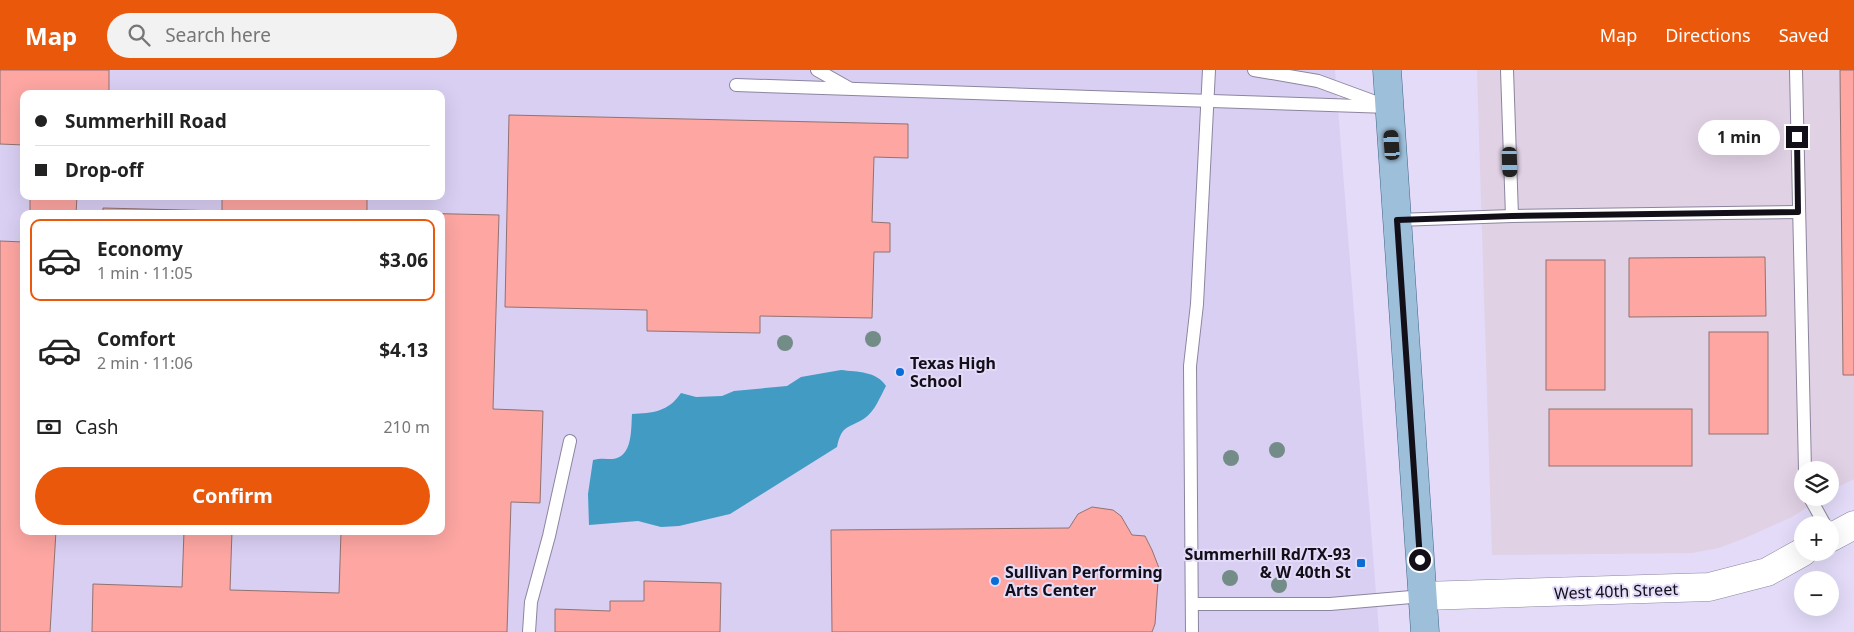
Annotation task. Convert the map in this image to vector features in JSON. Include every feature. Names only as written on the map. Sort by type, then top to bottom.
[{"type":"main road","points":[[1387,70],[1425,632]]},
{"type":"street","name":"West 40th Street","points":[[1422,596],[1709,587],[1766,572],[1794,557]]},
{"type":"lane","points":[[817,70],[852,89]]},
{"type":"lane","points":[[1192,632],[1190,366],[1198,304],[1209,70]]},
{"type":"lane","points":[[1254,70],[1318,81],[1389,108]]},
{"type":"lane","points":[[1507,70],[1512,216]]},
{"type":"lane","points":[[1796,70],[1804,461]]},
{"type":"lane","points":[[736,85],[1389,108]]},
{"type":"lane","points":[[1397,220],[1512,216],[1798,212]]},
{"type":"lane","points":[[529,632],[531,602],[549,536],[570,441]]},
{"type":"lane","points":[[1192,604],[1330,604],[1422,596]]},
{"type":"shaded area","name":"Texas High School","points":[[0,70],[1335,70],[1379,632],[0,632]]},
{"type":"shaded area","points":[[1477,70],[1854,70],[1854,479],[1839,486],[1839,461],[1794,461],[1794,506],[1809,506],[1792,517],[1719,548],[1692,553],[1492,555]]},
{"type":"water","points":[[841,370],[872,375],[877,377],[886,386],[872,412],[846,428],[841,434],[837,447],[730,514],[679,526],[661,527],[638,521],[589,525],[588,494],[593,460],[613,459],[620,457],[624,453],[630,441],[632,414],[647,413],[665,408],[681,393],[696,397],[722,396],[734,391],[787,386],[801,377]]},
{"type":"building","points":[[0,70],[109,70],[109,90],[20,90],[20,145],[0,144]]},
{"type":"building","points":[[1840,70],[1854,70],[1854,375],[1843,375]]},
{"type":"building","points":[[509,115],[908,124],[908,158],[874,157],[872,222],[890,223],[890,252],[874,252],[872,318],[760,316],[760,333],[647,331],[647,310],[505,307]]},
{"type":"building","points":[[30,200],[77,200],[76,210],[30,210]]},
{"type":"building","points":[[222,200],[367,200],[367,210],[222,210]]},
{"type":"building","points":[[103,208],[182,210],[103,210]]},
{"type":"building","points":[[445,214],[499,215],[493,409],[543,411],[540,503],[511,502],[507,632],[92,632],[93,584],[182,587],[184,535],[232,535],[230,590],[339,593],[341,535],[445,535]]},
{"type":"building","points":[[0,241],[20,242],[20,535],[56,535],[50,632],[0,632]]},
{"type":"building","points":[[1765,257],[1766,316],[1629,317],[1629,258]]},
{"type":"building","points":[[1546,260],[1605,260],[1605,390],[1546,390]]},
{"type":"building","points":[[1709,332],[1768,332],[1768,434],[1709,434]]},
{"type":"building","points":[[1549,409],[1692,409],[1692,466],[1549,466]]},
{"type":"building","name":"Sullivan Performing Arts Center","points":[[1092,507],[1113,510],[1121,516],[1132,535],[1145,536],[1152,550],[1159,568],[1155,624],[1152,632],[832,632],[831,530],[1069,528],[1078,514]]},
{"type":"building","points":[[644,581],[721,583],[720,632],[555,632],[555,609],[610,611],[610,601],[644,601]]},
{"type":"place","name":"Texas High School","points":[[900,372]]},
{"type":"place","name":"Summerhill Rd/TX-93 & W 40th St","points":[[1361,563]]},
{"type":"place","name":"Sullivan Performing Arts Center","points":[[995,581]]},
{"type":"route","points":[[1420,560],[1397,220],[1512,216],[1798,212],[1797,137]]}]
